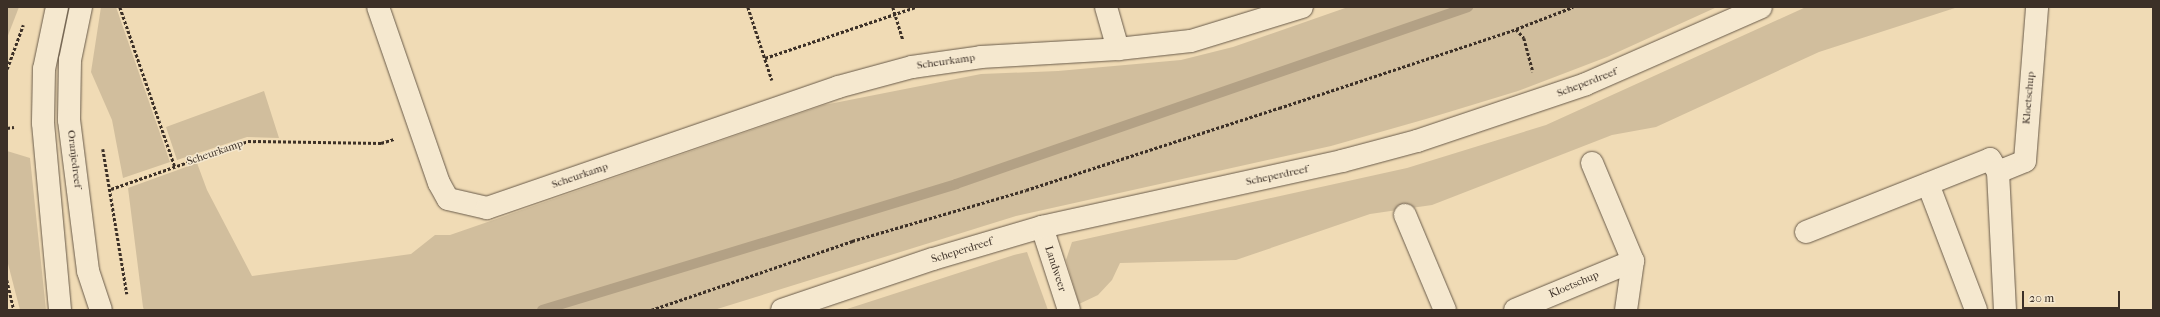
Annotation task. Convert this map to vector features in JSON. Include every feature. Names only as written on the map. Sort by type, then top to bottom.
[{"type":"street","points":[[57,7],[44,70],[43,123],[60,310]]},
{"type":"street","name":"Oranjedreef","points":[[81,7],[70,60],[69,120],[88,270],[101,310]]},
{"type":"street","name":"Scheurkamp","points":[[378,7],[439,184],[448,199],[487,208],[781,107],[912,66],[948,60],[1039,52],[1118,49],[1191,41],[1302,7]]},
{"type":"street","points":[[1106,7],[1118,49]]},
{"type":"street","name":"Scheperdreef","points":[[782,310],[933,259],[1042,227],[1342,161],[1539,101],[1649,58],[1761,7]]},
{"type":"street","name":"Kloetschup","points":[[1998,172],[2025,161],[2037,7]]},
{"type":"street","points":[[1806,232],[1990,159],[1998,172],[2005,310]]},
{"type":"street","points":[[1592,163],[1632,261],[1626,310]]},
{"type":"street","points":[[1928,184],[1976,310]]},
{"type":"street","points":[[1405,216],[1445,310]]},
{"type":"street","name":"Landweer","points":[[1042,227],[1069,310]]},
{"type":"street","name":"Kloetschup","points":[[1515,310],[1632,261]]},
{"type":"path","name":"Scheurkamp","points":[[120,7],[175,166]]},
{"type":"path","points":[[748,7],[781,107]]},
{"type":"path","points":[[893,7],[912,66]]},
{"type":"path","points":[[765,58],[916,7]]},
{"type":"path","points":[[651,310],[852,241],[1026,190],[1516,29],[1573,7]]},
{"type":"path","points":[[7,69],[26,18]]},
{"type":"path","points":[[1516,29],[1524,38],[1530,54],[1539,101]]},
{"type":"path","name":"Scheurkamp","points":[[111,189],[248,141],[381,143],[421,131]]},
{"type":"path","points":[[7,280],[14,310]]},
{"type":"shaded area","points":[[7,7],[19,7],[7,38]]},
{"type":"shaded area","points":[[101,7],[116,7],[170,162],[123,178],[112,120],[91,72]]},
{"type":"shaded area","points":[[1348,7],[1717,7],[1607,57],[1518,91],[1426,119],[1331,146],[1016,216],[714,310],[144,310],[143,307],[128,188],[197,163],[207,190],[252,276],[411,254],[435,235],[450,235],[824,105],[981,74],[1058,71],[1181,60],[1233,47]]},
{"type":"shaded area","points":[[1806,7],[1958,7],[1819,52],[1656,127],[1612,135],[1432,205],[1370,214],[1236,260],[1120,263],[1112,280],[1098,295],[1079,304],[1066,260],[1072,242],[1407,168],[1546,125]]},
{"type":"shaded area","points":[[264,91],[279,138],[247,137],[177,160],[166,127]]},
{"type":"shaded area","points":[[7,151],[30,158],[46,310],[20,310],[7,260]]},
{"type":"shaded area","points":[[1027,252],[1048,310],[844,310],[1014,255]]},
{"type":"waterway","points":[[542,310],[956,184],[1468,7]]}]
